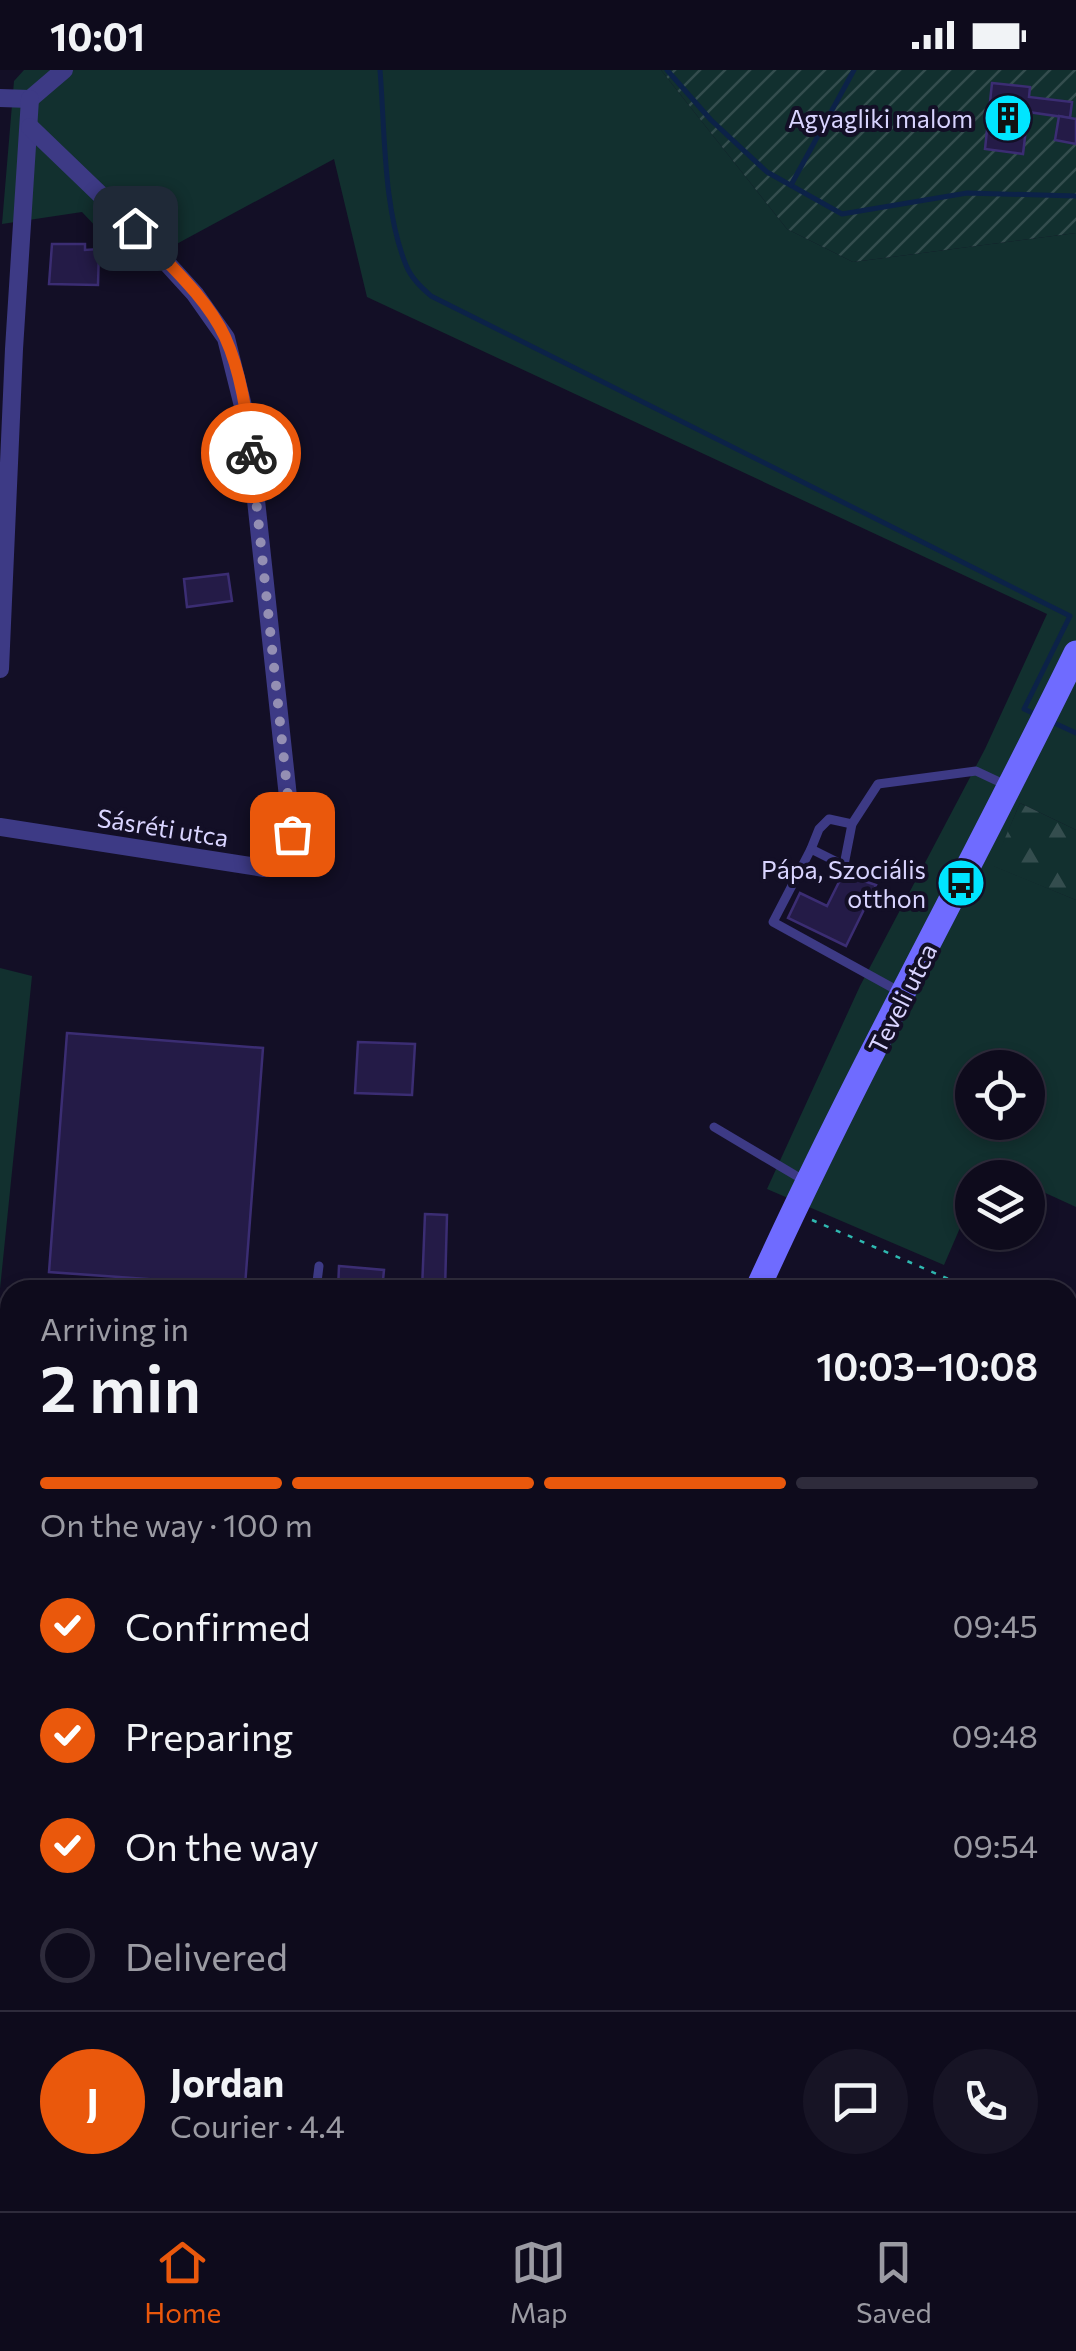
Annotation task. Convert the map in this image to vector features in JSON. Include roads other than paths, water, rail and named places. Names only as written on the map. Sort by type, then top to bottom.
[{"type":"main road","name":"Teveli utca","points":[[761,1280],[792,1212],[1011,788],[1076,653]]},
{"type":"street","points":[[0,98],[30,99],[64,70]]},
{"type":"street","points":[[0,669],[7,349],[30,99]]},
{"type":"street","name":"Sásréti utca","points":[[0,827],[264,868],[280,855],[292,834],[248,426],[226,338],[195,294],[135,228],[30,128]]},
{"type":"lane","points":[[844,865],[852,824],[878,784],[976,771],[1011,788]]},
{"type":"lane","points":[[852,824],[829,820],[819,829],[773,922],[904,994]]},
{"type":"lane","points":[[811,849],[859,872]]},
{"type":"lane","points":[[714,1128],[808,1183]]},
{"type":"lane","points":[[317,1280],[319,1266]]},
{"type":"waterway","points":[[380,70],[386,169],[398,243],[413,278],[431,296],[1070,616],[1024,709],[1037,715]]},
{"type":"waterway","points":[[667,70],[711,120],[767,172],[842,214],[967,193],[1076,196]]},
{"type":"waterway","points":[[791,185],[854,70]]},
{"type":"waterway","points":[[1052,722],[1076,733]]},
{"type":"place","name":"Agyagliki malom","points":[[1008,118]]},
{"type":"place","name":"Pápa, Szociális otthon","points":[[961,883]]}]
